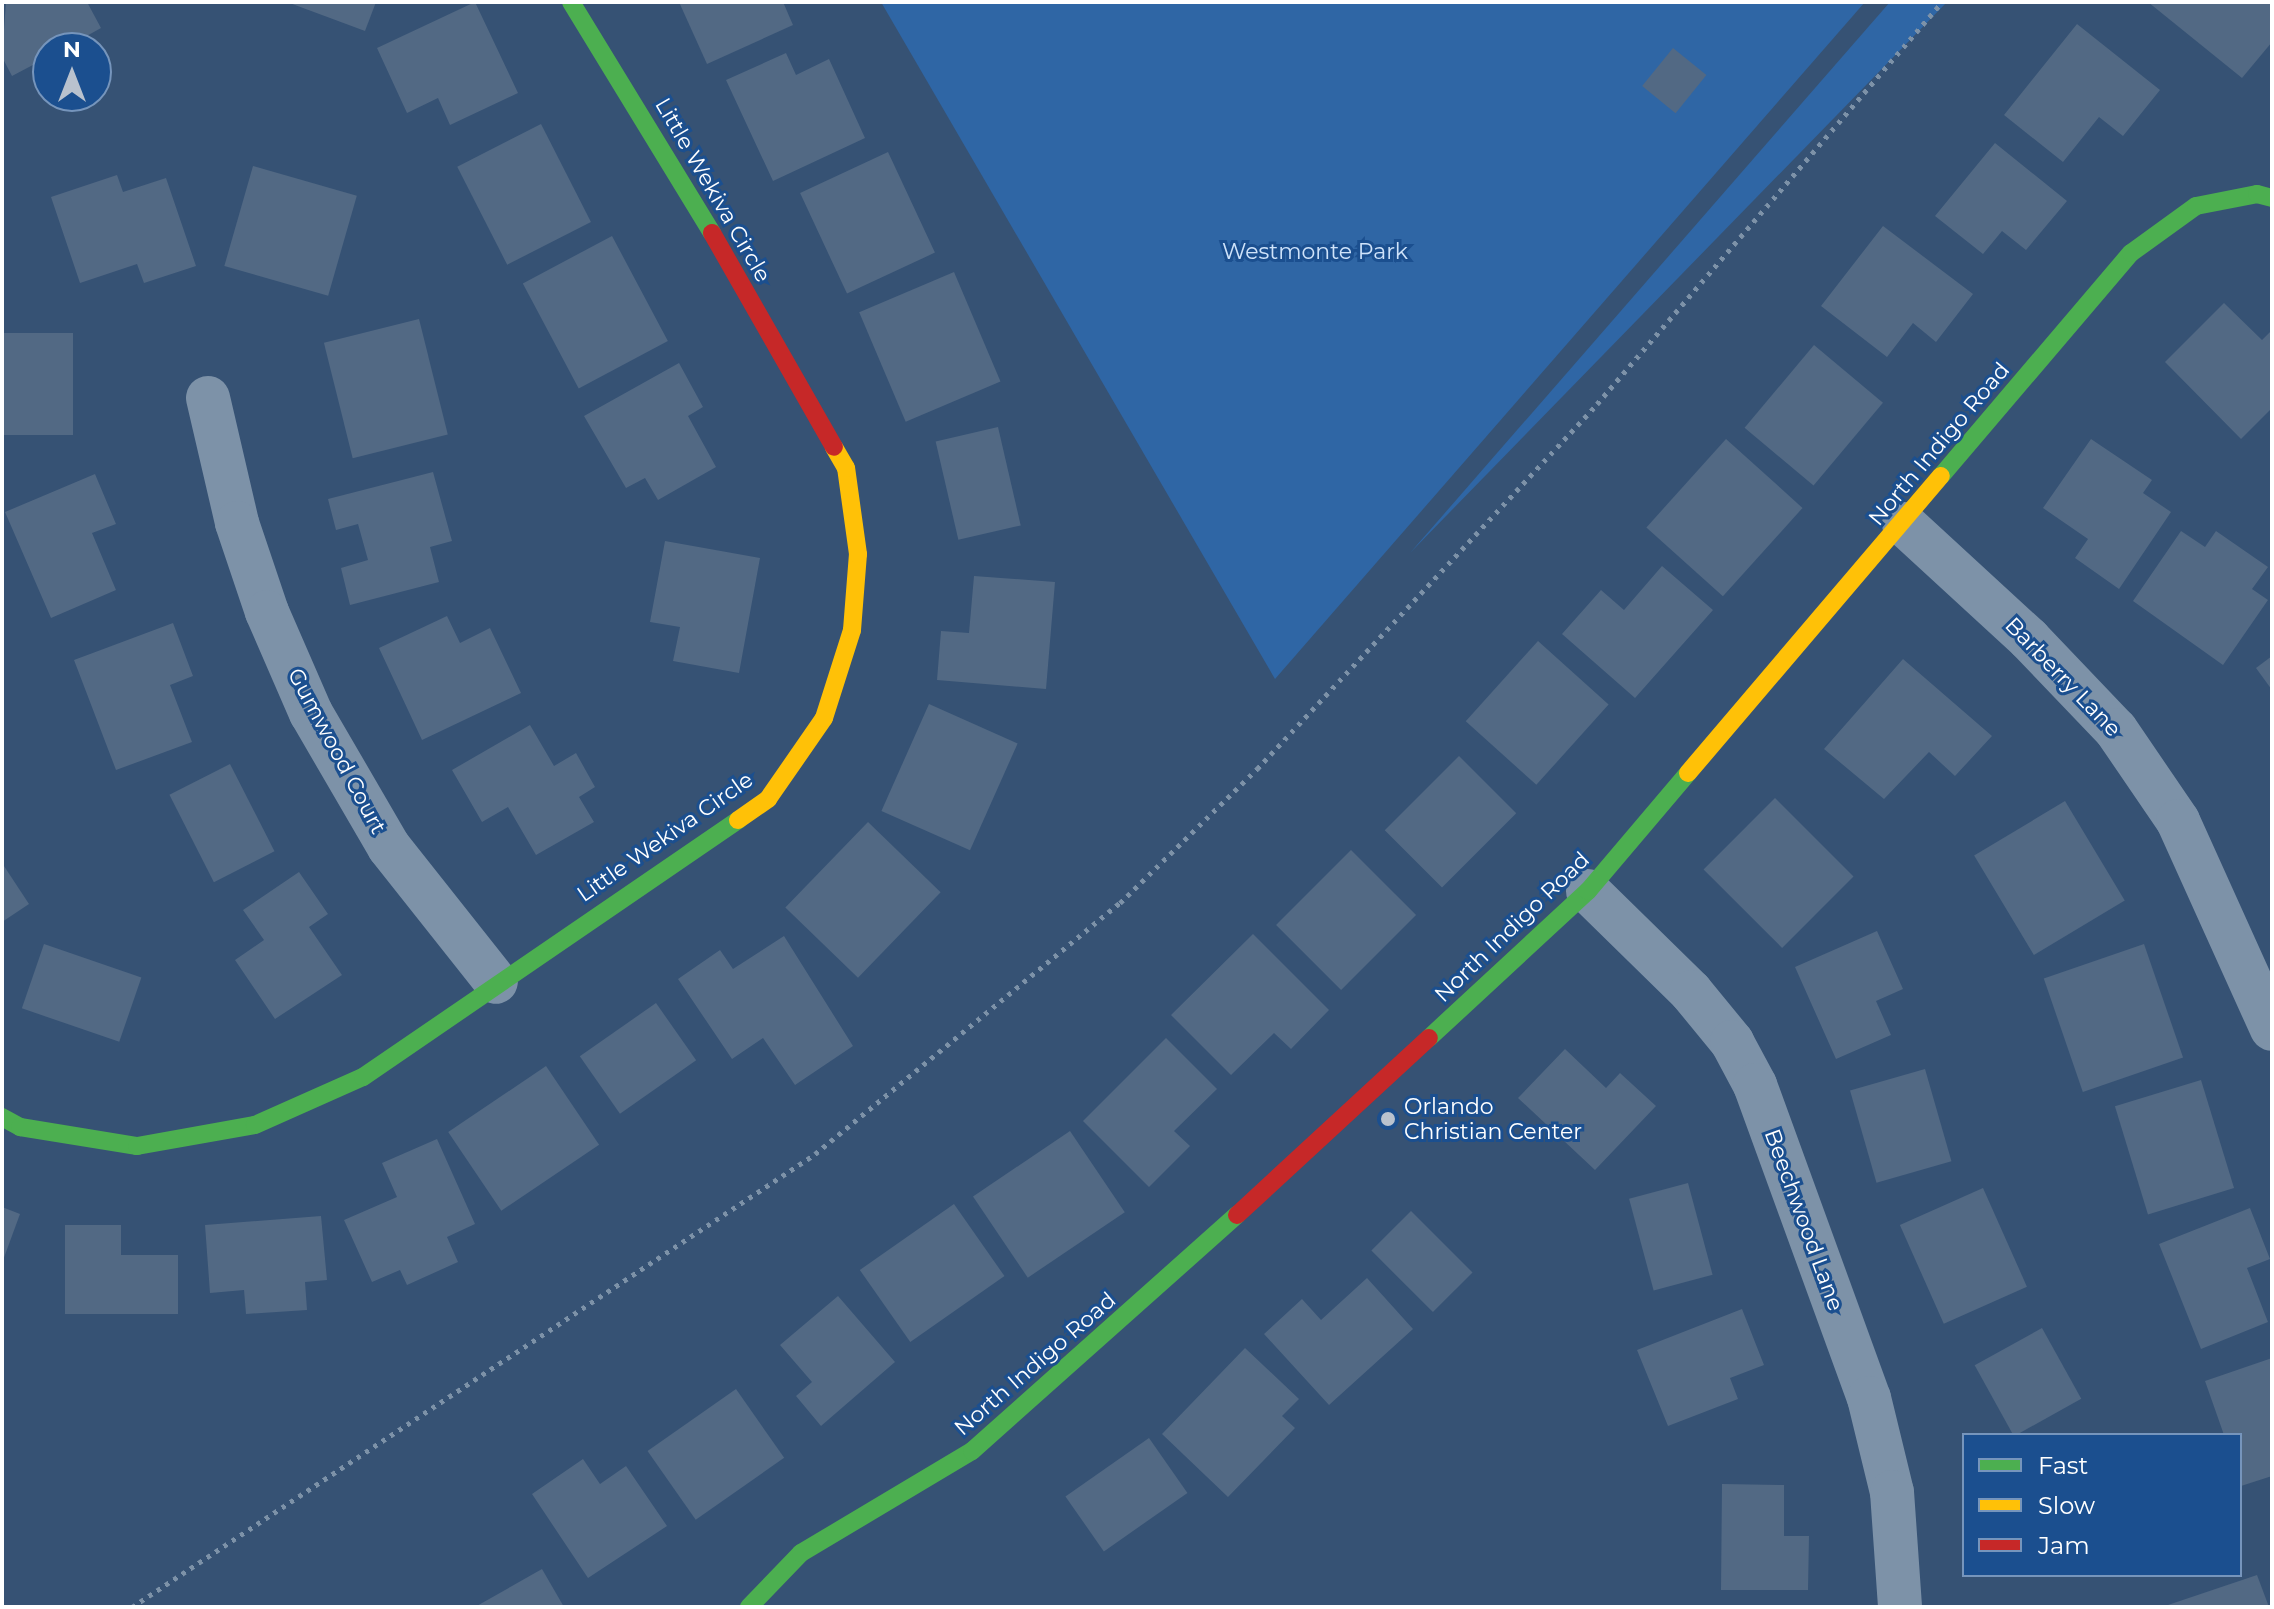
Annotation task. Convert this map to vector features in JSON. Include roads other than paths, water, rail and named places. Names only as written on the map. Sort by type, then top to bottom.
[{"type":"street","name":"Little Wekiva Circle","points":[[2,1117],[20,1127],[137,1146],[255,1125],[363,1077],[496,982],[768,799],[824,718],[852,630],[858,554],[846,468],[665,151],[571,2]]},
{"type":"street","name":"North Indigo Road","points":[[749,1607],[801,1553],[972,1451],[1054,1381],[1588,891],[1904,524],[2131,253],[2196,206],[2257,194],[2272,198]]},
{"type":"street","name":"Gumwood Court","points":[[208,398],[237,523],[267,612],[311,713],[389,847],[496,982]]},
{"type":"street","name":"Barberry Lane","points":[[1904,524],[2029,639],[2116,730],[2178,821],[2272,1029]]},
{"type":"street","name":"Beechwood Lane","points":[[1588,891],[1691,992],[1732,1042],[1755,1085],[1869,1398],[1892,1492],[1900,1607]]},
{"type":"place","name":"Orlando Christian Center","points":[[1388,1119]]},
{"type":"park label","name":"Westmonte Park","points":[[1315,252]]}]
